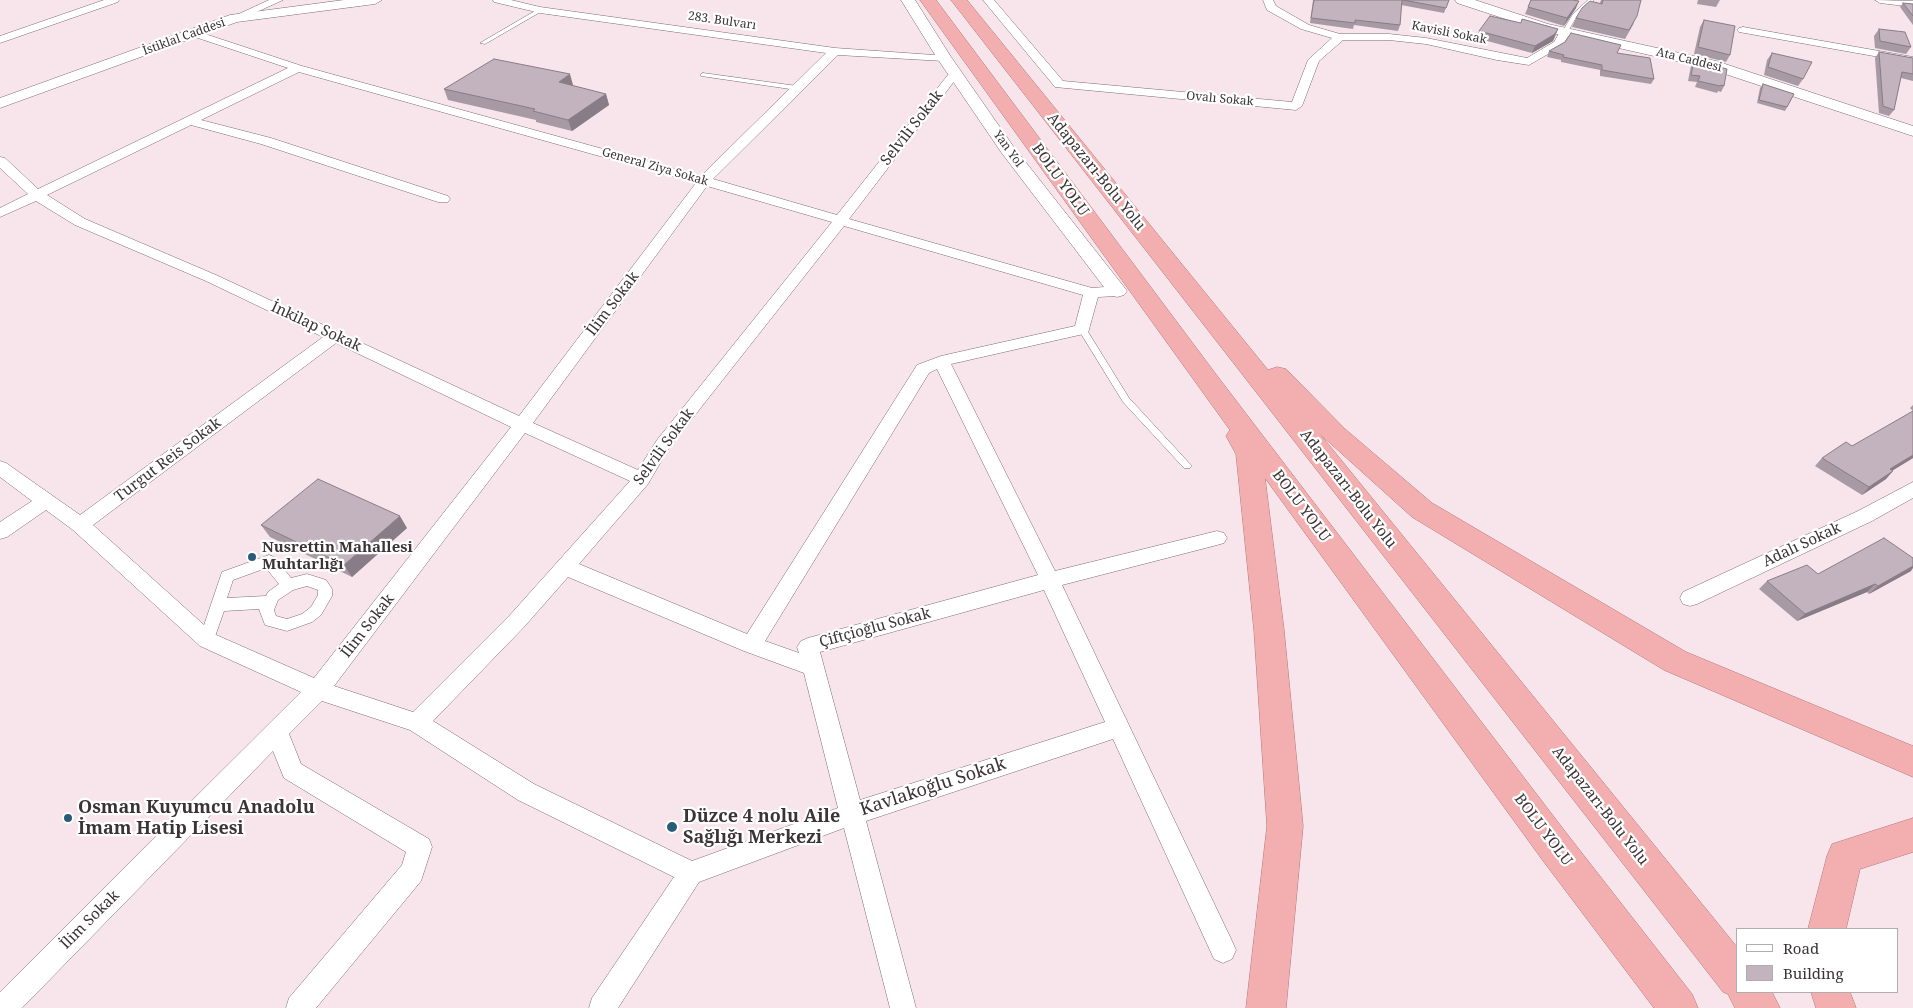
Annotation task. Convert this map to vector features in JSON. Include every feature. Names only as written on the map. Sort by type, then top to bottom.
[{"type":"highway","name":"BOLU YOLU","points":[[928,0],[1209,383],[1554,846],[1678,1008]]},
{"type":"highway","name":"Adapazarı-Bolu Yolu","points":[[959,0],[1736,977]]},
{"type":"highway","points":[[1177,274],[1336,435],[1422,510],[1675,661],[1913,762]]},
{"type":"highway","points":[[1209,383],[1249,454],[1269,630],[1285,826],[1266,1008]]},
{"type":"highway","points":[[1827,928],[1846,856],[1913,835]]},
{"type":"highway","points":[[1748,993],[1760,1008]]},
{"type":"highway","points":[[1831,993],[1836,1008]]},
{"type":"street","points":[[0,40],[114,0]]},
{"type":"street","points":[[235,18],[278,0]]},
{"type":"street","name":"İstiklal Caddesi","points":[[0,103],[235,18],[375,0]]},
{"type":"street","name":"283. Bulvarı","points":[[498,0],[540,10],[834,50],[944,58]]},
{"type":"street","name":"Yan Yol","points":[[908,0],[944,58],[1007,149],[1117,290]]},
{"type":"street","name":"Ovalı Sokak","points":[[988,0],[1059,84],[1296,106],[1314,60],[1340,37]]},
{"type":"street","name":"Kavisli Sokak","points":[[1268,0],[1271,8],[1305,27],[1340,37],[1389,37],[1426,40],[1496,57],[1529,62],[1558,44],[1565,32]]},
{"type":"street","name":"Ata Caddesi","points":[[1462,0],[1544,28],[1711,64],[1913,131]]},
{"type":"street","points":[[1880,0],[1913,4]]},
{"type":"street","points":[[1743,30],[1913,60]]},
{"type":"street","name":"General Ziya Sokak","points":[[193,34],[298,68],[704,181],[1091,293],[1117,290]]},
{"type":"street","points":[[704,181],[834,50]]},
{"type":"street","points":[[0,213],[298,68]]},
{"type":"street","name":"Selvili Sokak","points":[[417,723],[517,622],[642,479],[663,444],[841,220],[954,73]]},
{"type":"street","points":[[190,121],[266,141],[442,199]]},
{"type":"street","name":"İnkilap Sokak","points":[[0,160],[38,196],[80,222],[211,278],[522,425],[642,479]]},
{"type":"street","name":"İlim Sokak","points":[[4,1008],[318,690],[522,425],[704,181]]},
{"type":"street","points":[[751,645],[923,370],[941,361],[1082,328],[1091,293]]},
{"type":"street","name":"Turgut Reis Sokak","points":[[80,525],[335,336]]},
{"type":"street","points":[[941,361],[1050,580],[1223,950]]},
{"type":"street","points":[[0,468],[80,525],[207,640],[318,690],[417,723],[526,792],[691,872],[602,1008]]},
{"type":"street","name":"Adalı Sokak","points":[[1690,598],[1865,516],[1913,489]]},
{"type":"street","points":[[0,532],[46,501]]},
{"type":"street","name":"Çiftçioğlu Sokak","points":[[903,1008],[808,647],[1050,580],[1217,538]]},
{"type":"street","points":[[207,640],[227,576],[269,562],[288,585]]},
{"type":"street","points":[[565,567],[751,645],[813,667]]},
{"type":"street","points":[[307,580],[321,584],[324,589],[325,596],[322,604],[307,618],[287,625],[270,621],[266,610],[268,602],[288,585],[307,580]]},
{"type":"street","points":[[218,605],[268,602]]},
{"type":"street","name":"Kavlakoğlu Sokak","points":[[691,872],[852,814],[1119,727]]},
{"type":"street","points":[[277,732],[292,771],[420,847],[412,872],[299,1008]]},
{"type":"lane","points":[[1565,32],[1575,15],[1591,0]]},
{"type":"lane","points":[[483,43],[540,10]]},
{"type":"lane","points":[[704,75],[797,88]]},
{"type":"lane","points":[[1082,328],[1126,400],[1187,466]]},
{"type":"building","points":[[1314,0],[1402,0],[1400,25],[1355,20],[1355,23],[1311,18]]},
{"type":"building","points":[[1403,0],[1449,0],[1446,8]]},
{"type":"building","points":[[1531,0],[1579,1],[1567,18],[1528,7]]},
{"type":"building","points":[[1603,0],[1641,0],[1637,16],[1629,30],[1576,18],[1582,8],[1590,1],[1602,4]]},
{"type":"building","points":[[1903,3],[1913,4],[1913,16]]},
{"type":"building","points":[[1490,16],[1521,23],[1522,19],[1558,29],[1555,34],[1535,46],[1479,31]]},
{"type":"building","points":[[1704,20],[1735,26],[1730,55],[1698,47]]},
{"type":"building","points":[[1879,29],[1905,32],[1911,47],[1880,41]]},
{"type":"building","points":[[1571,33],[1621,45],[1617,53],[1650,58],[1654,79],[1602,70],[1602,65],[1563,57],[1564,55],[1549,51],[1565,42]]},
{"type":"building","points":[[1879,52],[1913,58],[1913,74],[1902,72],[1894,110],[1883,106]]},
{"type":"building","points":[[1772,53],[1812,62],[1803,79],[1768,67]]},
{"type":"building","points":[[494,59],[570,74],[559,82],[606,94],[568,120],[533,111],[535,109],[444,89]]},
{"type":"building","points":[[1694,60],[1727,69],[1724,86],[1698,81],[1700,76],[1691,75]]},
{"type":"building","points":[[1763,84],[1794,94],[1787,107],[1759,100]]},
{"type":"building","points":[[1913,411],[1913,455],[1890,469],[1893,471],[1869,487],[1822,458],[1846,442],[1852,446]]},
{"type":"building","points":[[318,479],[400,516],[344,565],[261,525]]},
{"type":"building","points":[[1884,538],[1913,558],[1913,566],[1878,586],[1875,584],[1805,614],[1767,581],[1807,565],[1818,574]]},
{"type":"place","name":"Nusrettin Mahallesi Muhtarlığı","points":[[252,557]]},
{"type":"place","name":"Osman Kuyumcu Anadolu İmam Hatip Lisesi","points":[[68,818]]},
{"type":"place","name":"Düzce 4 nolu Aile Sağlığı Merkezi","points":[[672,827]]}]
